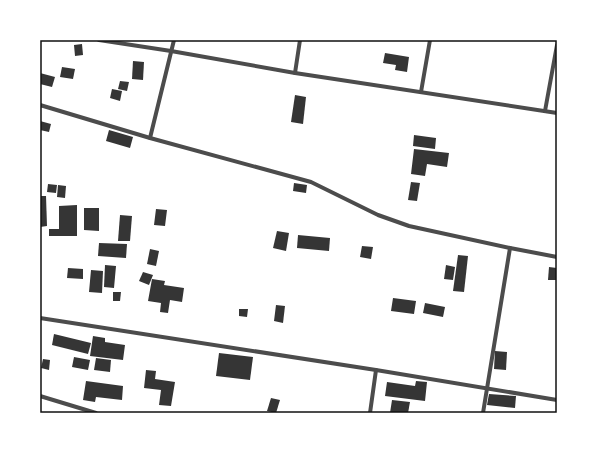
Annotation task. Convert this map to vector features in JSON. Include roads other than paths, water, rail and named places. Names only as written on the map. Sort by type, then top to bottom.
[{"type":"street","points":[[99,40],[172,51],[295,73],[557,113]]},
{"type":"street","points":[[150,138],[174,40]]},
{"type":"street","points":[[295,73],[300,40]]},
{"type":"street","points":[[421,92],[430,40]]},
{"type":"street","points":[[545,111],[557,45]]},
{"type":"street","points":[[40,105],[150,138],[310,182],[378,215],[409,226],[557,257]]},
{"type":"street","points":[[483,413],[510,248]]},
{"type":"street","points":[[40,318],[376,370],[557,400]]},
{"type":"street","points":[[370,413],[376,370]]},
{"type":"street","points":[[40,396],[96,413]]}]
